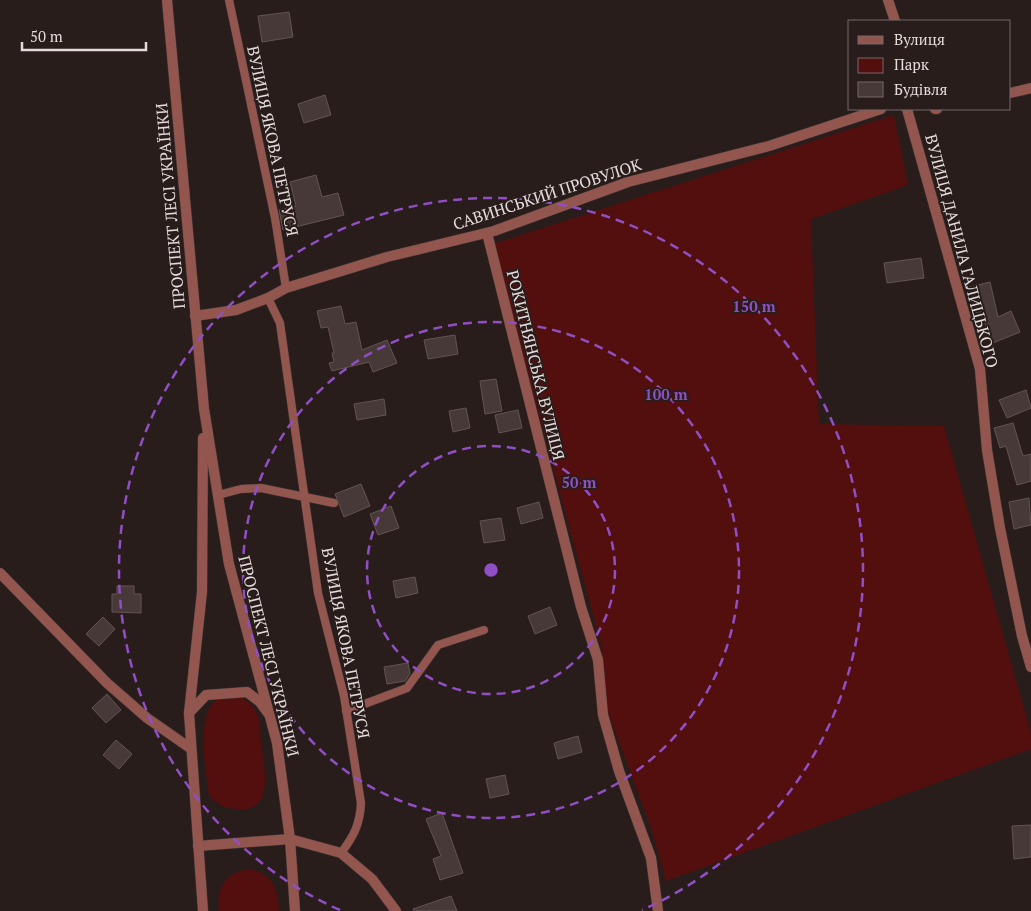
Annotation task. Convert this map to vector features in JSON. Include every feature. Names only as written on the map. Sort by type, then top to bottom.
[{"type":"street","name":"ПРОСПЕКТ ЛЕСІ УКРАЇНКИ","points":[[167,0],[194,316],[204,409],[234,586],[272,718],[279,752],[290,839],[294,911]]},
{"type":"street","points":[[888,0],[895,20]]},
{"type":"street","points":[[1011,93],[1031,88]]},
{"type":"street","name":"САВИНСЬКИЙ ПРОВУЛОК","points":[[194,316],[236,310],[268,298],[286,288],[387,257],[487,233],[628,182],[768,146],[878,110]]},
{"type":"street","name":"ВУЛИЦЯ ДАНИЛА ГАЛИЦЬКОГО","points":[[907,110],[980,369],[987,450],[1000,528],[1022,636],[1031,666]]},
{"type":"street","name":"РОКИТНЯНСЬКА ВУЛИЦЯ","points":[[487,233],[581,607],[598,660],[603,715],[619,771],[651,858],[658,911]]},
{"type":"street","name":"ПРОСПЕКТ ЛЕСІ УКРАЇНКИ","points":[[202,911],[189,713],[202,592],[204,409]]},
{"type":"street","points":[[0,573],[107,682],[148,718],[190,748]]},
{"type":"street","points":[[189,713],[206,695],[247,692],[260,702],[272,718]]},
{"type":"street","points":[[198,846],[290,839],[341,853],[372,879],[396,911]]},
{"type":"lane","name":"ВУЛИЦЯ ЯКОВА ПЕТРУСЯ","points":[[229,0],[275,218],[286,288]]},
{"type":"lane","name":"ВУЛИЦЯ ЯКОВА ПЕТРУСЯ","points":[[268,298],[280,323],[318,594],[346,711],[361,803],[360,820],[355,835],[341,853]]},
{"type":"lane","points":[[218,496],[241,489],[261,488],[334,503]]},
{"type":"lane","points":[[346,711],[408,688],[438,645],[484,630]]},
{"type":"green space","points":[[894,115],[908,185],[811,219],[819,424],[944,426],[1031,733],[1031,749],[666,881],[652,831],[608,712],[602,648],[493,244]]},
{"type":"green space","points":[[237,696],[250,703],[256,711],[260,724],[265,787],[262,797],[257,804],[249,808],[236,809],[221,805],[209,795],[204,759],[204,729],[206,716],[211,706],[218,699]]},
{"type":"green space","points":[[250,869],[258,871],[273,884],[279,911],[219,911],[219,895],[224,882],[234,873]]},
{"type":"building","points":[[289,12],[293,37],[262,42],[258,16]]},
{"type":"building","points":[[325,95],[331,115],[304,123],[298,104]]},
{"type":"building","points":[[316,175],[322,197],[338,193],[344,215],[283,230],[279,210],[296,206],[290,182]]},
{"type":"building","points":[[921,258],[924,278],[887,283],[884,263]]},
{"type":"building","points":[[990,282],[998,317],[1011,311],[1020,332],[993,343],[981,314],[977,315],[970,287]]},
{"type":"building","points":[[341,306],[345,324],[356,322],[362,350],[387,340],[397,363],[373,372],[369,362],[332,371],[329,363],[334,362],[332,353],[334,353],[328,327],[321,328],[317,311]]},
{"type":"building","points":[[455,335],[458,354],[428,359],[424,340]]},
{"type":"building","points":[[496,379],[502,411],[485,414],[480,381]]},
{"type":"building","points":[[1026,390],[1031,408],[1007,418],[999,400]]},
{"type":"building","points":[[384,399],[386,415],[357,420],[354,404]]},
{"type":"building","points":[[466,408],[470,428],[453,432],[449,411]]},
{"type":"building","points":[[518,410],[522,428],[499,433],[495,415]]},
{"type":"building","points":[[1013,423],[1023,456],[1031,454],[1031,481],[1017,485],[1006,446],[1000,448],[994,428]]},
{"type":"building","points":[[361,484],[370,506],[344,517],[335,494]]},
{"type":"building","points":[[1029,498],[1031,525],[1014,529],[1009,502]]},
{"type":"building","points":[[539,502],[543,518],[521,524],[517,508]]},
{"type":"building","points":[[391,506],[399,528],[378,535],[370,514]]},
{"type":"building","points":[[501,518],[505,540],[484,543],[480,521]]},
{"type":"building","points":[[415,577],[418,593],[396,598],[393,581]]},
{"type":"building","points":[[117,586],[134,586],[134,594],[141,594],[141,613],[112,612],[112,594],[117,594]]},
{"type":"building","points":[[550,607],[557,625],[535,634],[528,616]]},
{"type":"building","points":[[103,617],[115,629],[99,646],[86,634]]},
{"type":"building","points":[[408,663],[410,674],[405,681],[387,684],[384,667]]},
{"type":"building","points":[[107,694],[121,710],[106,723],[92,708]]},
{"type":"building","points":[[578,736],[582,752],[558,759],[554,743]]},
{"type":"building","points":[[116,740],[132,754],[119,769],[103,755]]},
{"type":"building","points":[[505,775],[509,794],[490,798],[486,779]]},
{"type":"building","points":[[442,813],[463,873],[440,880],[433,859],[441,856],[426,819]]},
{"type":"building","points":[[1031,825],[1031,857],[1014,859],[1012,826]]},
{"type":"building","points":[[451,896],[457,911],[414,911],[413,909]]}]
